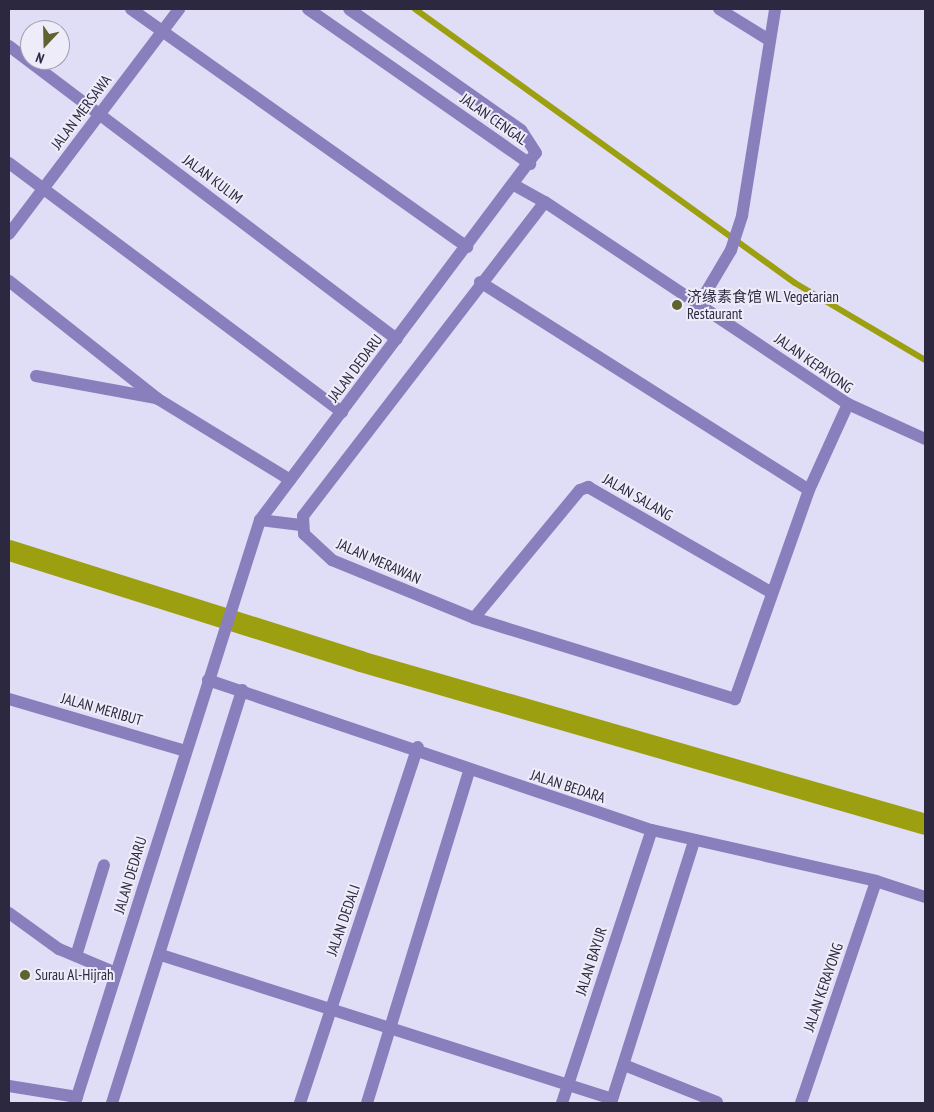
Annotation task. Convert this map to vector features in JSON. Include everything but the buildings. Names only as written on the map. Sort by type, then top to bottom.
[{"type":"street","points":[[131,9],[466,247]]},
{"type":"street","name":"JALAN MERSAWA","points":[[9,234],[179,9]]},
{"type":"street","name":"JALAN CENGAL","points":[[308,9],[530,164],[536,153],[521,130],[349,9]]},
{"type":"street","points":[[719,9],[769,40]]},
{"type":"street","points":[[699,304],[731,250],[742,216],[775,9]]},
{"type":"street","name":"JALAN KULIM","points":[[9,46],[397,339]]},
{"type":"street","points":[[9,163],[342,412]]},
{"type":"street","name":"JALAN DEDARU","points":[[76,1100],[215,656],[260,520],[530,164]]},
{"type":"street","name":"JALAN KEPAYONG","points":[[514,185],[545,202],[848,404],[809,490],[772,593],[739,694],[729,699]]},
{"type":"street","points":[[260,520],[300,524],[480,282],[545,202]]},
{"type":"street","points":[[9,281],[158,399],[290,480]]},
{"type":"street","points":[[480,282],[809,490]]},
{"type":"street","points":[[36,376],[158,399]]},
{"type":"street","points":[[848,404],[925,439]]},
{"type":"street","name":"JALAN SALANG","points":[[474,618],[580,490],[588,487],[772,593]]},
{"type":"street","name":"JALAN MERAWAN","points":[[300,524],[317,550],[332,560],[474,618],[729,699]]},
{"type":"street","name":"JALAN BEDARA","points":[[208,680],[418,748],[469,772],[652,830],[694,842],[876,881],[925,897]]},
{"type":"street","points":[[112,1103],[161,955],[242,690]]},
{"type":"street","name":"JALAN MERIBUT","points":[[9,699],[186,751]]},
{"type":"street","name":"JALAN DEDALI","points":[[300,1103],[329,1010],[418,748]]},
{"type":"street","points":[[367,1103],[469,772]]},
{"type":"street","name":"JALAN BAYUR","points":[[562,1103],[652,830]]},
{"type":"street","points":[[161,955],[612,1101],[694,842]]},
{"type":"street","points":[[76,956],[104,865]]},
{"type":"street","name":"JALAN KERAYONG","points":[[801,1103],[876,881]]},
{"type":"street","points":[[9,913],[76,956],[116,973]]},
{"type":"street","points":[[624,1065],[717,1102]]},
{"type":"street","points":[[9,1086],[76,1100]]},
{"type":"waterway","points":[[415,9],[795,283],[925,360]]},
{"type":"waterway","points":[[9,550],[360,661],[925,824]]},
{"type":"place","name":"济缘素食馆 WL Vegetarian Restaurant","points":[[677,305]]},
{"type":"place","name":"Surau Al-Hijrah","points":[[25,975]]}]
